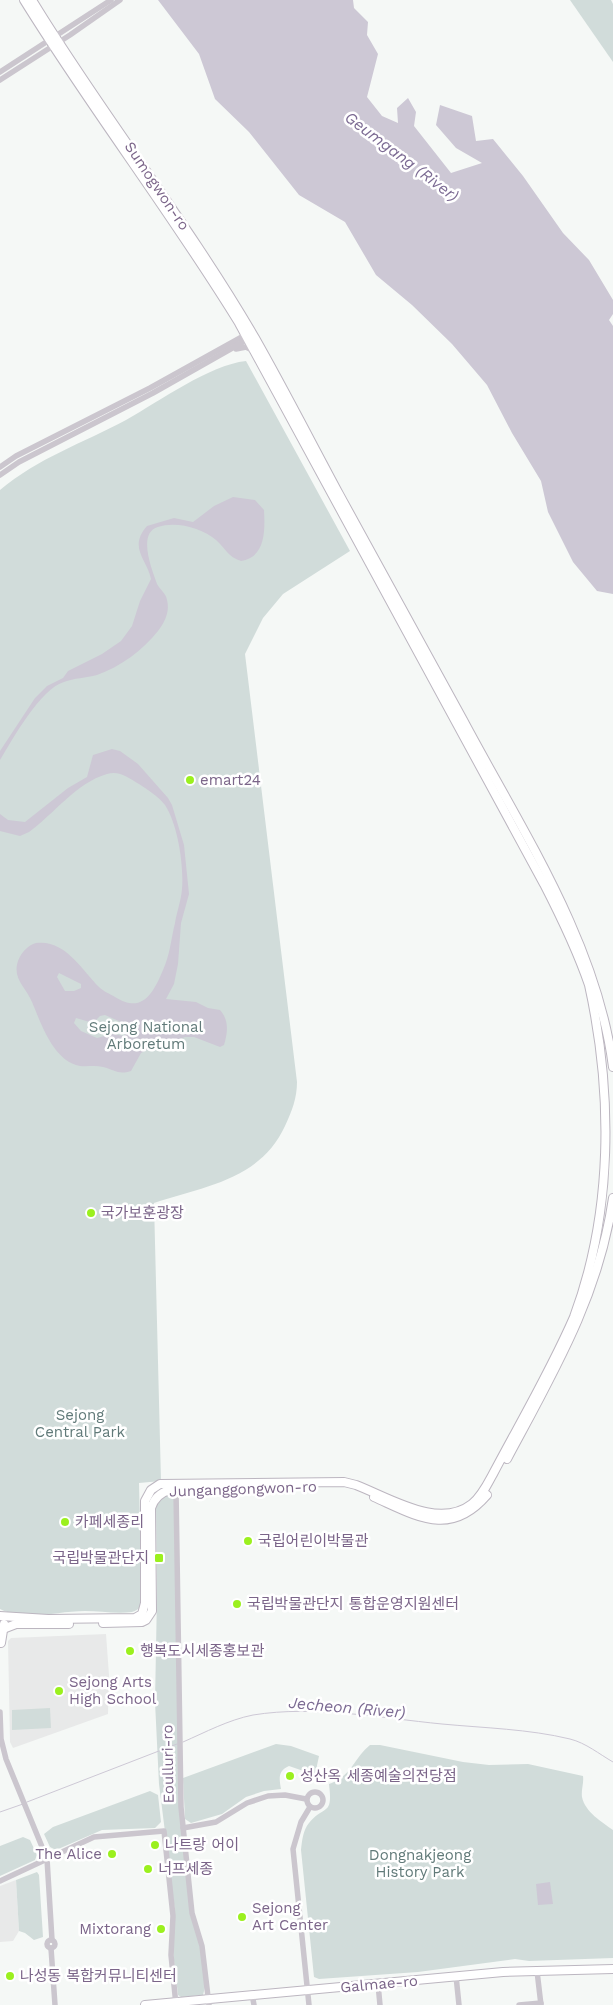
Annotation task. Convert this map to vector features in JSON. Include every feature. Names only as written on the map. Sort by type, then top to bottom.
[{"type":"main road","points":[[24,0],[54,41]]},
{"type":"main road","points":[[32,0],[54,41]]},
{"type":"main road","name":"Sumogwon-ro","points":[[54,41],[198,256],[249,336]]},
{"type":"main road","name":"Sumogwon-ro","points":[[54,41],[170,204],[249,336]]},
{"type":"main road","points":[[249,336],[254,352],[544,884],[577,952],[599,1021],[611,1091],[612,1149],[605,1217],[596,1253],[573,1318],[496,1473]]},
{"type":"main road","points":[[249,336],[567,916],[594,983],[605,1020],[613,1067]]},
{"type":"main road","points":[[446,1517],[472,1504],[486,1492],[579,1321],[601,1255],[613,1198]]},
{"type":"main road","name":"Junganggongwon-ro","points":[[1,1617],[14,1620],[135,1618],[142,1614],[145,1603],[145,1501],[151,1490],[160,1484],[344,1482],[420,1511],[446,1517]]},
{"type":"main road","name":"Junganggongwon-ro","points":[[1,1630],[12,1624],[136,1623],[146,1620],[152,1611],[151,1508],[160,1493],[176,1490],[343,1486],[361,1491],[417,1517],[430,1520],[446,1517]]},
{"type":"main road","points":[[0,1644],[1,1630],[4,1624],[1,1617]]},
{"type":"main road","points":[[0,1644],[6,1630],[19,1625]]},
{"type":"main road","name":"Galmae-ro","points":[[144,2005],[208,2002],[252,1994],[456,1976],[613,1969]]},
{"type":"street","points":[[0,80],[54,41],[66,30],[111,0]]},
{"type":"street","points":[[0,72],[54,41],[70,35],[120,0]]},
{"type":"street","points":[[231,347],[239,334],[239,323]]},
{"type":"street","points":[[0,475],[19,462],[249,336]]},
{"type":"street","points":[[0,467],[16,456],[231,347],[246,347],[254,352]]},
{"type":"street","name":"Eoulluri-ro","points":[[176,1490],[178,1694],[183,1828],[192,1912],[202,1946],[208,2002]]},
{"type":"street","points":[[0,1712],[1,1739],[6,1760],[47,1859],[52,1940],[55,1943],[51,1948],[55,2005]]},
{"type":"street","points":[[306,1799],[309,1794],[314,1792],[320,1793],[323,1798],[323,1803],[319,1807],[310,1807]]},
{"type":"street","points":[[183,1828],[209,1824],[247,1803],[268,1796],[285,1795],[306,1799]]},
{"type":"street","points":[[306,1799],[310,1807]]},
{"type":"street","points":[[309,2005],[293,1849],[300,1822],[310,1807]]},
{"type":"street","points":[[0,1881],[94,1837],[107,1834],[164,1831],[173,1916],[171,1955],[176,2003]]},
{"type":"street","points":[[519,2005],[541,2004],[537,1971]]},
{"type":"street","points":[[456,1976],[459,2005]]},
{"type":"street","points":[[378,1984],[380,2005]]},
{"type":"street","points":[[252,1994],[254,2005]]},
{"type":"shaded area","name":"Sejong Arts High School","points":[[106,1634],[109,1675],[108,1714],[13,1748],[10,1742],[8,1641],[11,1638]]},
{"type":"shaded area","points":[[16,1880],[19,1931],[13,1941],[0,1942],[0,1886]]},
{"type":"green space","points":[[570,0],[611,0],[613,4],[613,62]]},
{"type":"green space","name":"Sejong National Arboretum","points":[[246,361],[350,551],[283,594],[263,618],[245,654],[297,1082],[296,1094],[285,1126],[274,1144],[246,1170],[211,1185],[154,1203],[161,1481],[139,1483],[142,1606],[135,1611],[126,1613],[74,1611],[42,1615],[20,1615],[0,1609],[0,490],[45,460],[126,420],[201,376],[216,369]]},
{"type":"green space","points":[[174,1492],[179,1780],[190,1914],[200,1945],[205,1987],[203,1995],[181,1997],[178,1995],[173,1952],[175,1912],[159,1784],[155,1702],[156,1507],[164,1495]]},
{"type":"green space","points":[[50,1708],[51,1728],[12,1730],[12,1710]]},
{"type":"green space","points":[[276,1744],[291,1746],[319,1756],[315,1775],[289,1766],[280,1775],[281,1789],[264,1791],[246,1797],[222,1814],[191,1823],[185,1819],[183,1778]]},
{"type":"green space","name":"Dongnakjeong History Park","points":[[370,1745],[380,1745],[463,1762],[489,1765],[528,1764],[583,1776],[582,1797],[584,1802],[594,1816],[613,1830],[613,1958],[529,1961],[515,1959],[418,1972],[319,1979],[314,1977],[301,1850],[303,1836],[309,1823],[329,1806],[329,1784],[337,1781],[348,1772]]},
{"type":"green space","points":[[150,1791],[158,1795],[161,1822],[155,1828],[102,1830],[56,1850],[50,1847],[44,1834],[53,1827]]},
{"type":"green space","points":[[23,1837],[30,1840],[37,1855],[35,1860],[0,1876],[0,1846]]},
{"type":"green space","points":[[37,1872],[39,1875],[43,1937],[34,1940],[19,1931],[16,1880]]},
{"type":"water","name":"Geumgang (River)","points":[[158,0],[353,0],[354,8],[368,22],[367,35],[378,54],[367,97],[382,116],[398,123],[397,108],[408,98],[416,112],[414,126],[451,173],[482,163],[456,148],[436,125],[440,105],[472,116],[476,141],[493,139],[523,176],[563,233],[589,260],[613,300],[613,314],[609,320],[613,326],[613,594],[597,591],[573,562],[548,512],[541,481],[512,433],[487,385],[452,344],[412,305],[376,275],[345,222],[299,195],[249,132],[215,99],[199,54]]},
{"type":"water","points":[[233,497],[255,500],[264,510],[264,534],[260,548],[255,554],[241,561],[230,555],[216,540],[204,532],[181,525],[165,525],[152,531],[148,536],[148,552],[157,584],[165,595],[168,604],[165,620],[161,628],[138,651],[122,663],[97,675],[68,681],[55,686],[28,716],[0,760],[0,751],[35,698],[47,686],[63,678],[68,671],[102,654],[121,641],[132,626],[140,601],[151,579],[139,547],[139,541],[147,526],[174,518],[193,522],[214,506]]},
{"type":"water","points":[[112,749],[120,751],[138,764],[172,805],[184,845],[189,894],[181,923],[178,964],[174,984],[166,999],[196,1002],[208,1008],[220,1010],[227,1026],[224,1045],[220,1047],[194,1037],[185,1037],[162,1047],[148,1049],[141,1053],[131,1071],[117,1072],[100,1066],[80,1066],[62,1057],[55,1049],[20,983],[17,973],[19,958],[33,944],[46,943],[56,946],[72,957],[99,987],[124,1002],[139,1002],[151,994],[169,953],[181,893],[181,858],[177,834],[170,813],[156,796],[124,775],[111,773],[85,784],[29,832],[20,836],[0,831],[0,814],[8,820],[25,822],[68,788],[87,777],[93,755]],"holes":[[[59,973],[81,984],[81,988],[74,991],[65,991],[57,977]],[[105,1015],[130,1026],[124,1036],[112,1034],[97,1038],[81,1031],[74,1023],[76,1018],[93,1023],[100,1016]]]},
{"type":"water","points":[[550,1882],[553,1904],[538,1905],[536,1884]]},
{"type":"waterway","name":"Jecheon (River)","points":[[183,1742],[226,1723],[253,1715],[276,1712],[324,1712],[523,1731],[554,1736],[582,1743],[613,1762]]},
{"type":"waterway","name":"Jecheon (River)","points":[[27,1802],[177,1744]]},
{"type":"waterway","name":"Jecheon (River)","points":[[0,1812],[23,1804]]},
{"type":"place","name":"emart24","points":[[190,780]]},
{"type":"place","name":"국가보훈광장","points":[[91,1213]]},
{"type":"place","name":"카페세종리","points":[[65,1522]]},
{"type":"place","name":"국립어린이박물관","points":[[248,1541]]},
{"type":"place","name":"국립박물관단지","points":[[159,1558]]},
{"type":"place","name":"국립박물관단지 통합운영지원센터","points":[[237,1604]]},
{"type":"place","name":"행복도시세종홍보관","points":[[130,1651]]},
{"type":"place","name":"Sejong Arts High School","points":[[59,1691]]},
{"type":"place","name":"성산옥 세종예술의전당점","points":[[290,1776]]},
{"type":"place","name":"나트랑 어이","points":[[155,1845]]},
{"type":"place","name":"The Alice","points":[[112,1854]]},
{"type":"place","name":"너프세종","points":[[148,1869]]},
{"type":"place","name":"Sejong Art Center","points":[[242,1917]]},
{"type":"place","name":"Mixtorang","points":[[161,1929]]},
{"type":"place","name":"나성동 복합커뮤니티센터","points":[[10,1976]]},
{"type":"park label","name":"Sejong Central Park","points":[[80,1424]]}]
